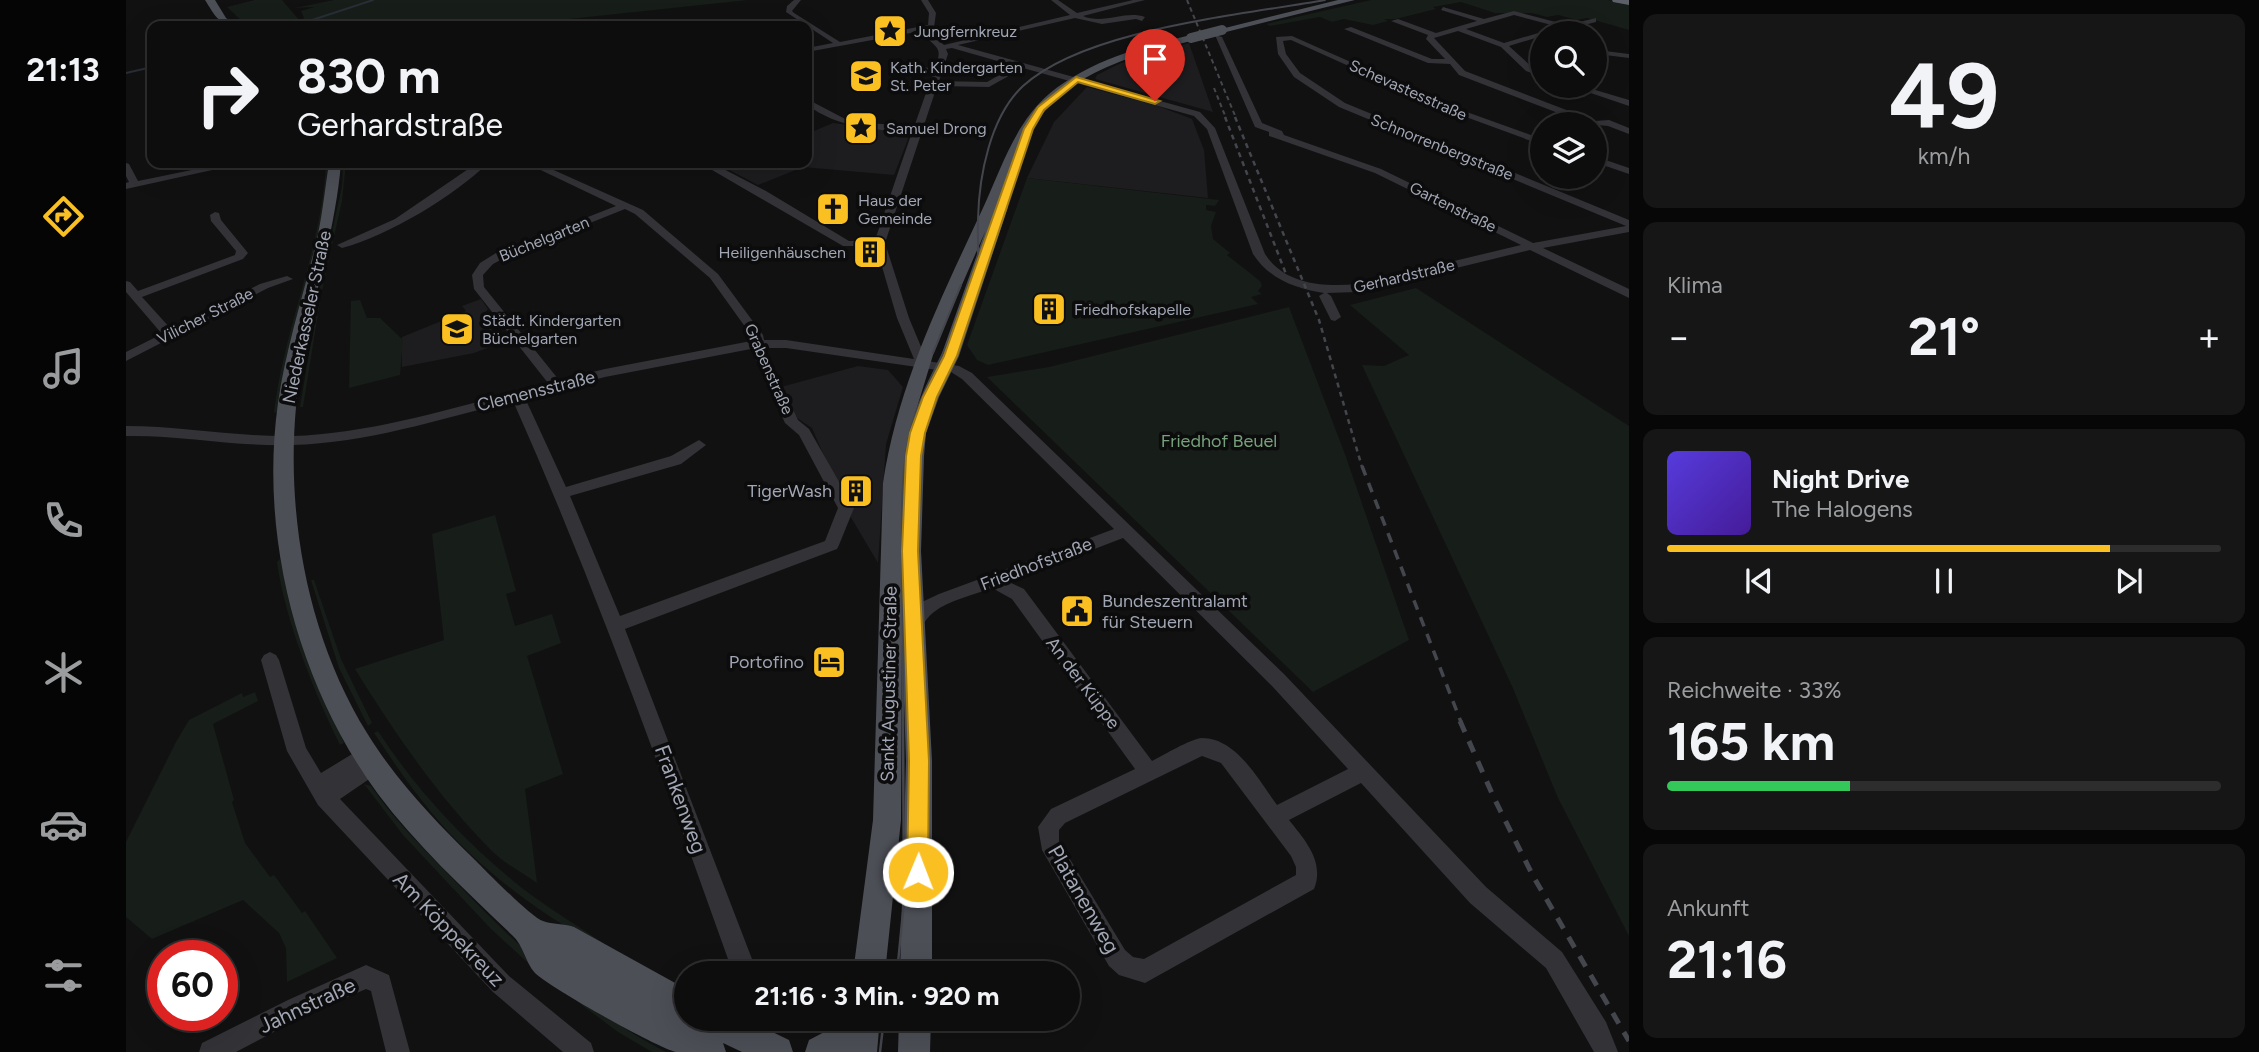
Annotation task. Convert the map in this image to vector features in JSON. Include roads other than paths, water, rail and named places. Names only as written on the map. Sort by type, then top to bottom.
[{"type":"highway","points":[[1617,0],[1629,2]]},
{"type":"main road","points":[[210,0],[224,21]]},
{"type":"main road","name":"Sankt Augustiner Straße","points":[[916,961],[919,761],[911,584],[911,499],[915,445],[930,397],[944,367],[1029,129],[1041,108],[1076,79],[1111,61],[1191,38],[1220,34],[1350,0]]},
{"type":"main road","name":"Sankt Augustiner Straße","points":[[870,961],[887,820],[893,483],[912,364],[1023,134],[1029,129]]},
{"type":"main road","name":"Niederkasseler Straße","points":[[334,168],[325,232],[299,342],[284,440],[291,552],[315,649],[358,740],[371,760],[441,849],[533,936],[545,962],[710,1052]]},
{"type":"main road","points":[[533,936],[563,937],[674,1000]]},
{"type":"main road","points":[[734,1031],[777,1052]]},
{"type":"main road","points":[[821,1052],[846,1039],[852,1031]]},
{"type":"main road","points":[[861,1052],[862,1031]]},
{"type":"street","points":[[798,0],[790,5],[788,10],[791,15],[803,21]]},
{"type":"street","points":[[924,0],[933,13],[931,34]]},
{"type":"street","points":[[1054,0],[1075,16],[1100,25],[1137,17],[1142,19]]},
{"type":"street","points":[[942,47],[1142,0]]},
{"type":"street","points":[[1443,9],[1483,21]]},
{"type":"street","points":[[1545,21],[1515,13],[1429,37],[1462,73],[1562,112]]},
{"type":"street","points":[[1395,21],[1436,35]]},
{"type":"street","points":[[812,26],[839,44]]},
{"type":"street","points":[[1348,29],[1431,61],[1451,62]]},
{"type":"street","points":[[1459,29],[1504,45],[1530,69]]},
{"type":"street","points":[[812,49],[903,32],[965,41]]},
{"type":"street","points":[[912,364],[906,330],[876,243],[944,54],[942,47],[931,34]]},
{"type":"street","name":"Gartenstraße","points":[[1220,34],[1258,125],[1279,133],[1276,135],[1378,171],[1629,294]]},
{"type":"street","points":[[1504,45],[1530,38]]},
{"type":"street","name":"Schevastesstraße","points":[[1284,39],[1440,105],[1530,138]]},
{"type":"street","name":"Schnorrenbergstraße","points":[[1284,39],[1282,54],[1297,75],[1342,105],[1629,226]]},
{"type":"street","name":"Gerhardstraße","points":[[942,47],[952,46],[1076,79],[1186,110],[1204,119],[1215,138],[1262,258],[1273,271],[1297,284],[1332,290],[1358,288],[1629,226]]},
{"type":"street","points":[[1607,53],[1629,56]]},
{"type":"street","points":[[896,62],[906,69],[938,71]]},
{"type":"street","points":[[933,83],[989,86],[1022,65]]},
{"type":"street","points":[[1607,95],[1627,101]]},
{"type":"street","points":[[812,106],[827,117],[844,124],[916,131]]},
{"type":"street","points":[[1607,129],[1615,132],[1627,130]]},
{"type":"street","points":[[1607,163],[1629,171]]},
{"type":"street","points":[[126,166],[131,185],[214,168]]},
{"type":"street","points":[[342,245],[387,229],[476,168]]},
{"type":"street","name":"Grabenstraße","points":[[542,168],[627,205],[650,219],[714,276],[757,335],[758,353],[792,423],[804,432],[846,508],[831,545],[616,625]]},
{"type":"street","points":[[714,168],[847,244],[876,243]]},
{"type":"street","name":"Büchelgarten","points":[[556,385],[478,287],[475,280],[477,272],[491,260],[506,253],[627,205]]},
{"type":"street","points":[[135,296],[239,257],[241,250],[216,221],[215,215]]},
{"type":"street","points":[[1616,231],[1629,237]]},
{"type":"street","name":"Vilicher Straße","points":[[126,357],[264,286],[286,279]]},
{"type":"street","points":[[126,284],[169,334]]},
{"type":"street","points":[[1325,296],[1335,317]]},
{"type":"street","name":"Clemensstraße","points":[[126,431],[284,440],[344,437],[556,385],[757,344],[786,344],[944,367]]},
{"type":"street","points":[[944,367],[967,376],[1127,530],[1278,680],[1478,895],[1555,960],[1597,1031],[1606,1052]]},
{"type":"street","name":"Frankenweg","points":[[517,395],[563,492],[616,625],[740,961]]},
{"type":"street","points":[[563,492],[676,460],[699,445]]},
{"type":"street","name":"Friedhofstraße","points":[[914,623],[928,607],[945,598],[1127,530]]},
{"type":"street","points":[[1018,594],[1019,570]]},
{"type":"street","name":"An der Küppe","points":[[993,581],[1018,594],[1149,772]]},
{"type":"street","points":[[911,584],[928,598],[945,598]]},
{"type":"street","name":"Am Köppekreuz","points":[[270,660],[298,751],[321,792],[500,984],[582,1052]]},
{"type":"street","name":"Platanenweg","points":[[1201,747],[1216,750],[1228,757],[1274,817],[1299,849],[1307,866],[1306,881],[1145,971],[1122,963],[1049,843],[1048,827],[1058,816],[1201,747]]},
{"type":"street","points":[[321,792],[371,760]]},
{"type":"street","points":[[1274,817],[1364,771]]},
{"type":"street","name":"Jahnstraße","points":[[211,1052],[366,977],[381,982],[398,1052]]},
{"type":"waterway","points":[[309,21],[373,0]]},
{"type":"waterway","points":[[126,73],[147,68]]},
{"type":"tram line","points":[[903,722],[902,514],[907,448],[916,411],[970,292],[977,265],[979,202],[984,166],[988,148],[1002,114],[1023,86],[1050,67],[1085,51],[1166,27],[1325,0]]},
{"type":"tram line","points":[[933,353],[961,285]]},
{"type":"tram line","points":[[898,961],[904,902],[903,721]]},
{"type":"tram line","points":[[880,1052],[882,1031]]},
{"type":"railway","points":[[1187,0],[1236,118]]},
{"type":"railway","points":[[1214,88],[1226,118]]},
{"type":"railway","points":[[1225,117],[1286,274]]},
{"type":"railway","points":[[1235,117],[1319,320],[1362,467]]},
{"type":"railway","points":[[1362,466],[1461,722]]},
{"type":"railway","points":[[1460,721],[1533,876],[1629,1041]]},
{"type":"place","name":"Jungfernkreuz","points":[[890,31]]},
{"type":"place","name":"Kath. Kindergarten St. Peter","points":[[866,76]]},
{"type":"place","name":"Samuel Drong","points":[[861,128]]},
{"type":"place","name":"Haus der Gemeinde","points":[[833,209]]},
{"type":"place","name":"Heiligenhäuschen","points":[[870,252]]},
{"type":"place","name":"Friedhofskapelle","points":[[1049,309]]},
{"type":"place","name":"Städt. Kindergarten Büchelgarten","points":[[457,329]]},
{"type":"place","name":"TigerWash","points":[[856,491]]},
{"type":"place","name":"Bundeszentralamt für Steuern","points":[[1077,611]]},
{"type":"place","name":"Portofino","points":[[829,662]]},
{"type":"park label","name":"Friedhof Beuel","points":[[1219,441]]}]
